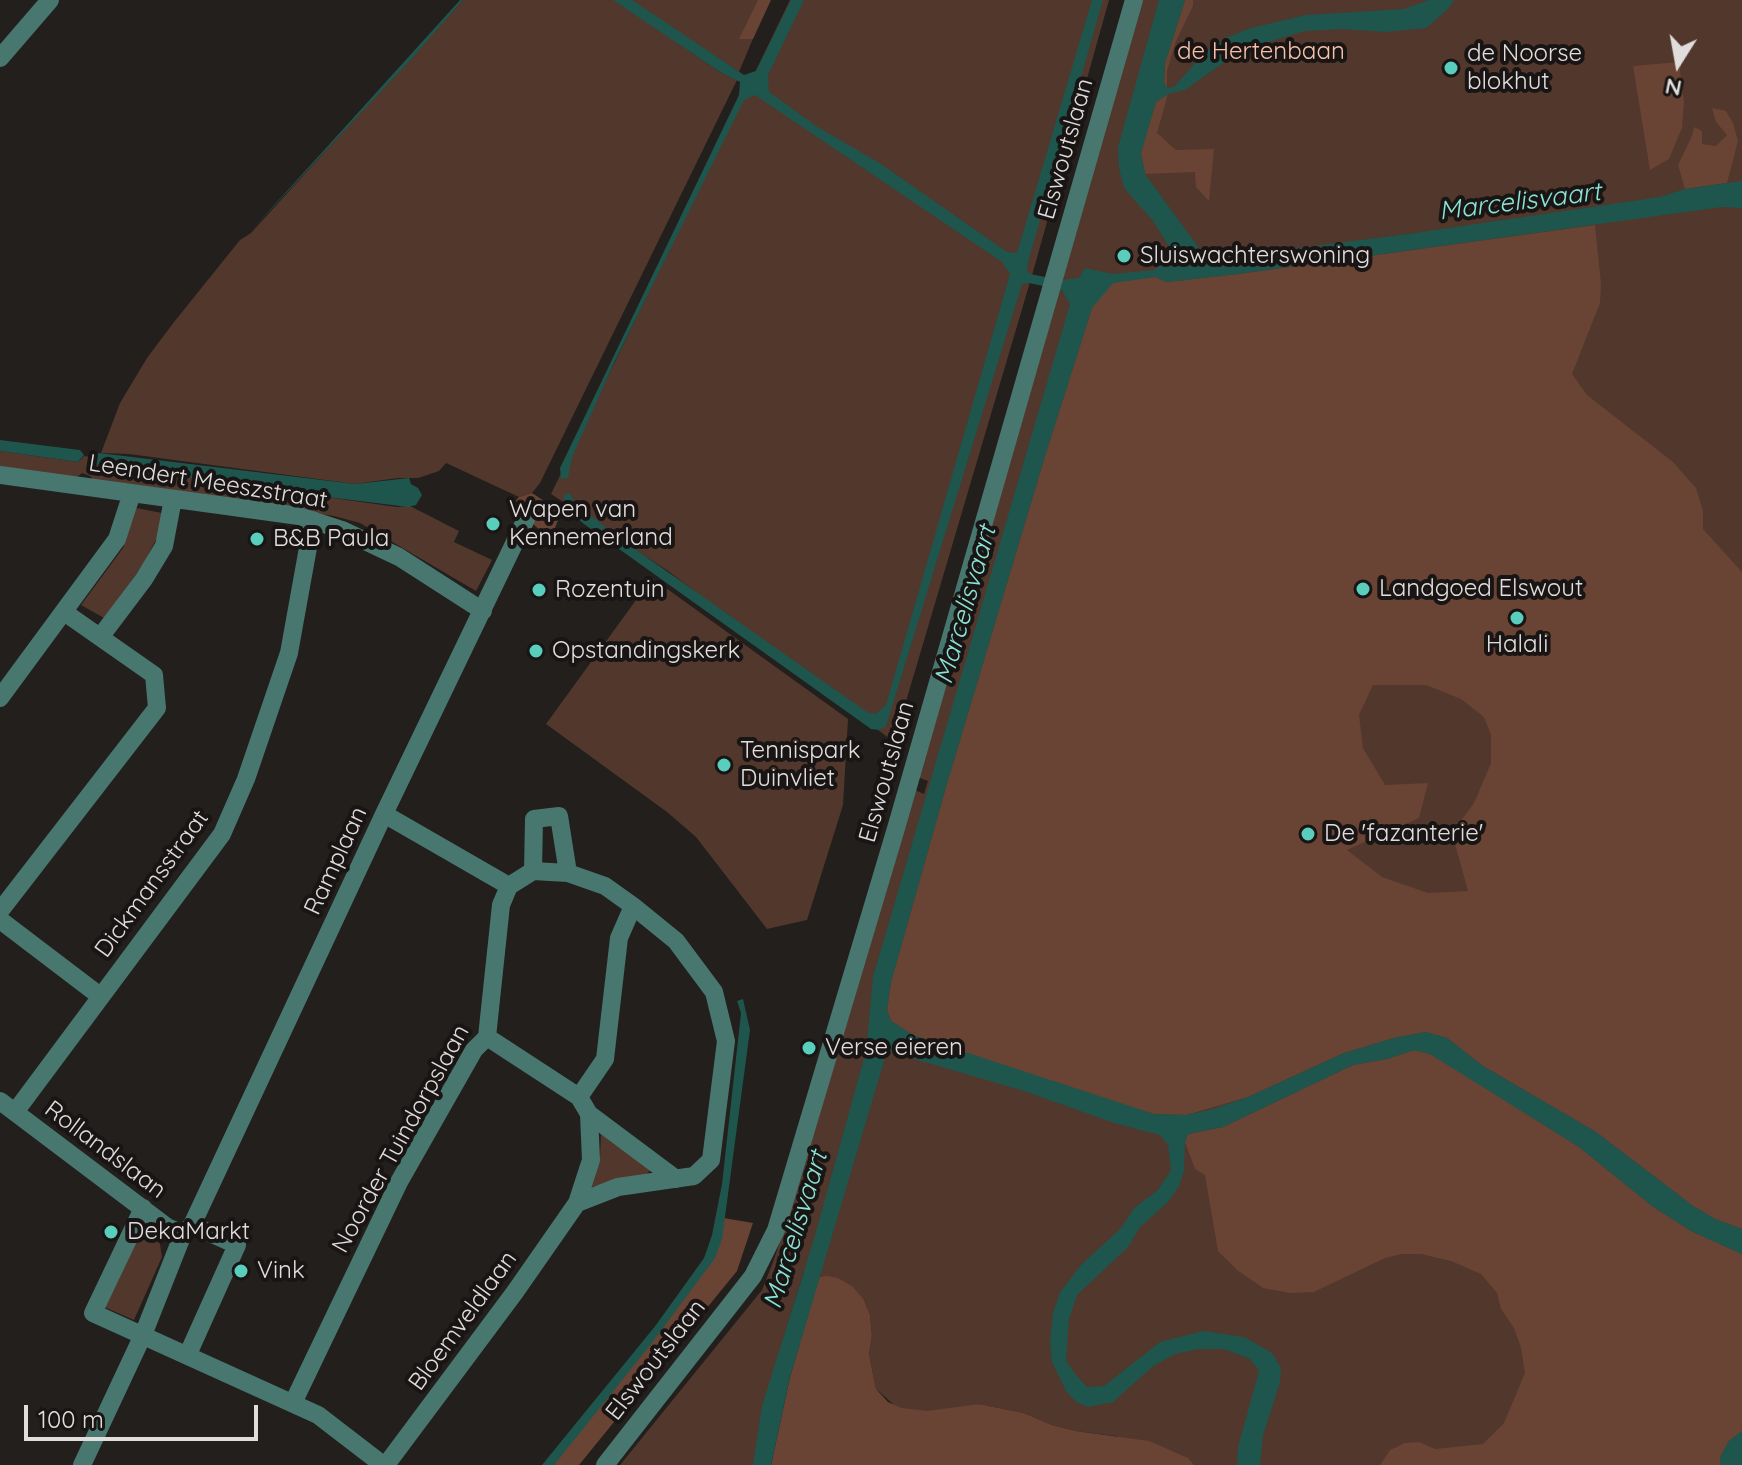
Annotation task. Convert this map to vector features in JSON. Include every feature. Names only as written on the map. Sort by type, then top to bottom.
[{"type":"street","points":[[0,58],[50,0]]},
{"type":"street","name":"Elswoutslaan","points":[[605,1465],[753,1276],[776,1230],[897,825],[1134,0]]},
{"type":"street","name":"Leendert Meeszstraat","points":[[0,475],[313,520],[399,557],[483,611]]},
{"type":"street","points":[[0,698],[117,539],[132,493]]},
{"type":"street","points":[[101,636],[144,579],[164,546],[173,499]]},
{"type":"street","name":"Ramplaan","points":[[82,1465],[188,1230],[526,519]]},
{"type":"street","name":"Dickmansstraat","points":[[8,1106],[100,996],[213,847],[228,820],[246,779],[289,653],[313,520]]},
{"type":"street","points":[[0,911],[157,708],[154,675],[64,612]]},
{"type":"street","points":[[384,814],[509,886],[533,871],[568,873],[605,886],[676,941],[714,992],[726,1041],[711,1160],[694,1176],[618,1187],[577,1203]]},
{"type":"street","points":[[533,871],[534,819],[559,816],[568,873]]},
{"type":"street","name":"Noorder Tuindorpslaan","points":[[293,1403],[399,1182],[474,1050],[487,1037],[501,905],[509,886]]},
{"type":"street","points":[[579,1097],[605,1059],[619,938],[633,906]]},
{"type":"street","points":[[0,920],[100,996]]},
{"type":"street","points":[[487,1037],[579,1097],[589,1114],[676,1179]]},
{"type":"street","name":"Rollandslaan","points":[[8,1106],[167,1227],[188,1230]]},
{"type":"street","name":"Bloemveldlaan","points":[[384,1465],[515,1292],[577,1203],[591,1160],[589,1114]]},
{"type":"street","points":[[143,1208],[93,1313],[318,1415],[384,1465]]},
{"type":"street","points":[[188,1230],[237,1245],[188,1354]]},
{"type":"green space","points":[[463,0],[615,0],[720,72],[737,80],[540,483],[532,493],[519,497],[446,463],[439,471],[418,478],[355,484],[101,453],[120,403],[147,358],[174,322],[240,240],[251,233]]},
{"type":"green space","points":[[630,0],[769,0],[739,72]]},
{"type":"green space","points":[[790,0],[1109,0],[1033,272],[894,742],[668,571],[551,494]]},
{"type":"green space","name":"Landgoed Elswout","points":[[1143,0],[1742,0],[1742,1465],[1194,1465],[1154,1446],[1115,1436],[1076,1431],[1024,1413],[979,1404],[912,1421],[876,1389],[869,1354],[872,1336],[870,1315],[864,1300],[822,1277],[804,1271],[781,1346],[753,1465],[620,1465],[762,1290],[773,1262],[793,1203],[913,789],[924,794],[928,781],[917,777]]},
{"type":"green space","points":[[0,451],[78,462],[84,456],[91,457],[99,465],[397,507],[410,506],[459,531],[454,542],[492,560],[476,591],[360,523],[334,516],[95,482],[82,473],[75,479],[0,468]]},
{"type":"green space","points":[[136,508],[162,513],[158,536],[142,566],[104,618],[81,605],[123,548]]},
{"type":"green space","name":"Tennispark Duinvliet","points":[[652,578],[848,719],[843,805],[807,920],[767,929],[696,837],[667,812],[546,724]]},
{"type":"green space","points":[[601,1131],[651,1169],[647,1174],[591,1187],[600,1159]]},
{"type":"green space","points":[[140,1230],[152,1232],[160,1244],[162,1257],[134,1320],[104,1307]]},
{"type":"shaded area","points":[[758,0],[771,0],[753,39],[739,39]]},
{"type":"shaded area","points":[[1185,0],[1193,0],[1193,6],[1176,41],[1167,71],[1167,88],[1164,83],[1165,63]]},
{"type":"shaded area","points":[[1679,62],[1684,102],[1682,128],[1669,159],[1650,170],[1633,66]]},
{"type":"shaded area","points":[[1168,94],[1157,133],[1176,150],[1214,149],[1209,201],[1196,187],[1195,172],[1145,174],[1141,153],[1148,127],[1156,102]]},
{"type":"shaded area","points":[[1712,108],[1726,111],[1738,141],[1727,183],[1685,189],[1678,165],[1694,127],[1702,131],[1702,144],[1716,146],[1727,135],[1716,122]]},
{"type":"shaded area","points":[[1595,225],[1600,303],[1572,374],[1587,395],[1673,462],[1696,488],[1703,511],[1703,529],[1742,572],[1742,1229],[1715,1219],[1693,1206],[1596,1132],[1483,1066],[1447,1038],[1426,1032],[1344,1053],[1248,1097],[1186,1115],[1154,1114],[1134,1108],[952,1050],[913,1035],[891,1021],[887,1010],[891,982],[946,787],[1092,308],[1113,282],[1155,277],[1167,282]],"holes":[[[1373,685],[1426,685],[1461,699],[1484,717],[1491,735],[1491,763],[1474,803],[1452,833],[1468,891],[1428,893],[1382,877],[1347,850],[1419,818],[1428,783],[1385,785],[1363,748],[1359,715]]]},
{"type":"shaded area","points":[[532,493],[561,512],[555,528],[542,532],[512,505],[519,497]]},
{"type":"shaded area","points":[[1414,1050],[1430,1054],[1454,1068],[1579,1147],[1652,1206],[1691,1231],[1742,1254],[1742,1431],[1729,1441],[1720,1457],[1721,1465],[1380,1465],[1390,1450],[1405,1443],[1419,1442],[1435,1449],[1483,1444],[1504,1423],[1525,1373],[1514,1328],[1501,1309],[1497,1293],[1481,1274],[1451,1261],[1421,1254],[1402,1254],[1385,1258],[1314,1292],[1290,1293],[1263,1288],[1237,1270],[1218,1251],[1205,1175],[1195,1169],[1185,1142],[1188,1134],[1223,1127],[1353,1065]]},
{"type":"shaded area","points":[[718,1217],[753,1223],[737,1271],[579,1465],[544,1465],[655,1331],[708,1254]]},
{"type":"shaded area","points":[[827,1276],[852,1286],[864,1300],[870,1315],[872,1336],[869,1354],[876,1389],[888,1402],[902,1408],[927,1411],[979,1404],[1024,1413],[1076,1431],[1149,1441],[1188,1458],[1194,1465],[771,1465],[790,1377],[819,1277]]},
{"type":"water","points":[[463,0],[413,57],[249,233]]},
{"type":"water","points":[[613,0],[632,0],[744,75],[756,71],[791,0],[804,0],[768,75],[769,92],[816,126],[881,164],[1007,252],[1017,253],[1092,0],[1103,0],[1028,262],[1027,271],[1030,274],[1061,280],[1079,278],[1085,268],[1113,274],[1154,270],[1168,259],[1170,248],[1153,221],[1124,188],[1118,147],[1159,0],[1185,0],[1165,63],[1164,83],[1168,88],[1174,87],[1205,52],[1225,38],[1251,28],[1306,15],[1404,9],[1429,0],[1454,0],[1426,28],[1386,32],[1343,29],[1305,31],[1258,45],[1233,56],[1185,90],[1168,94],[1156,102],[1141,153],[1145,174],[1204,255],[1218,258],[1408,234],[1660,197],[1685,189],[1742,181],[1742,208],[1722,207],[1238,274],[1167,282],[1155,277],[1113,283],[1092,308],[1045,456],[946,787],[891,982],[887,1010],[891,1021],[913,1035],[1154,1114],[1186,1115],[1213,1109],[1248,1097],[1344,1053],[1426,1032],[1447,1038],[1483,1066],[1596,1132],[1693,1206],[1715,1219],[1742,1229],[1742,1254],[1691,1231],[1652,1206],[1579,1147],[1430,1054],[1414,1050],[1353,1065],[1223,1127],[1188,1134],[1179,1186],[1168,1202],[1140,1227],[1128,1247],[1077,1295],[1069,1319],[1066,1360],[1087,1387],[1104,1386],[1160,1342],[1203,1331],[1244,1337],[1272,1353],[1281,1368],[1280,1382],[1263,1435],[1260,1465],[1237,1465],[1238,1447],[1259,1371],[1250,1359],[1224,1349],[1199,1349],[1175,1354],[1152,1367],[1113,1402],[1088,1407],[1076,1402],[1066,1391],[1052,1362],[1050,1342],[1053,1313],[1060,1292],[1081,1265],[1122,1227],[1134,1208],[1158,1190],[1171,1170],[1168,1145],[1160,1135],[887,1051],[790,1377],[771,1465],[753,1465],[762,1406],[814,1239],[866,1051],[873,977],[1070,304],[1062,290],[1022,284],[886,726],[879,730],[871,729],[584,524],[564,507],[564,495],[569,493],[577,504],[611,532],[867,712],[876,714],[886,705],[1010,274],[1002,262],[755,95],[744,100],[614,363],[572,457],[568,478],[561,479],[560,468],[739,95],[740,82],[720,72]]},
{"type":"water","points":[[0,440],[80,450],[84,455],[78,462],[0,451]]},
{"type":"water","points":[[99,453],[355,484],[409,478],[422,495],[416,505],[408,507],[311,495],[99,465],[91,457]]},
{"type":"water","points":[[743,999],[750,1030],[722,1239],[715,1258],[554,1465],[542,1465],[656,1325],[704,1258],[722,1184],[741,1013],[737,1001]]},
{"type":"water","points":[[1742,1431],[1742,1465],[1721,1465],[1720,1457],[1729,1441]]},
{"type":"place","name":"de Noorse blokhut","points":[[1451,68]]},
{"type":"place","name":"Sluiswachterswoning","points":[[1124,256]]},
{"type":"place","name":"Wapen van Kennemerland","points":[[493,524]]},
{"type":"place","name":"B&B Paula","points":[[257,539]]},
{"type":"place","name":"Landgoed Elswout","points":[[1363,589]]},
{"type":"place","name":"Rozentuin","points":[[539,590]]},
{"type":"place","name":"Halali","points":[[1517,618]]},
{"type":"place","name":"Opstandingskerk","points":[[536,651]]},
{"type":"place","name":"Tennispark Duinvliet","points":[[724,765]]},
{"type":"place","name":"De 'fazanterie'","points":[[1308,834]]},
{"type":"place","name":"Verse eieren","points":[[809,1048]]},
{"type":"place","name":"DekaMarkt","points":[[111,1232]]},
{"type":"place","name":"Vink","points":[[241,1271]]},
{"type":"park label","name":"de Hertenbaan","points":[[1261,52]]},
{"type":"water label","name":"Marcelisvaart","points":[[1520,202]]},
{"type":"water label","name":"Marcelisvaart","points":[[966,605]]},
{"type":"water label","name":"Marcelisvaart","points":[[796,1230]]}]
